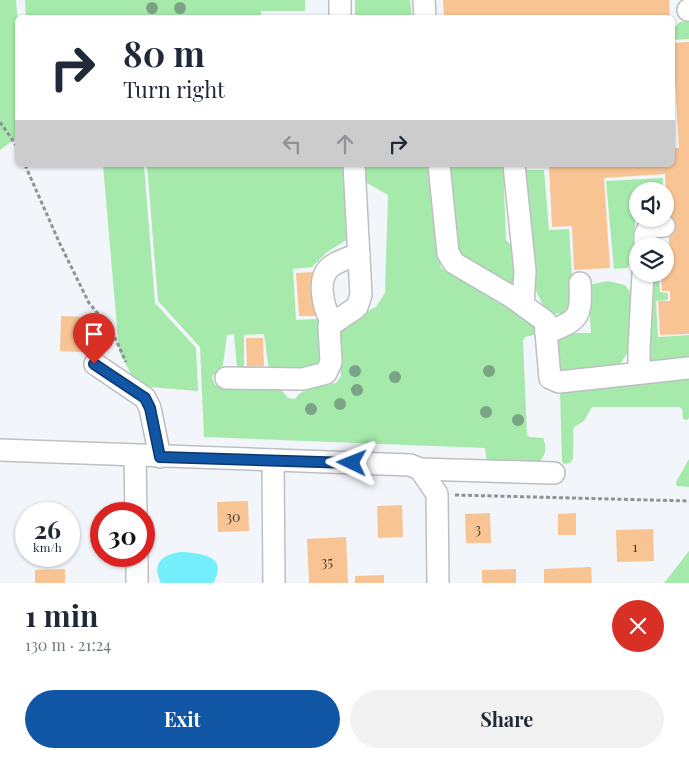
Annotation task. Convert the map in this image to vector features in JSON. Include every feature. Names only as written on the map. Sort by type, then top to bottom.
[{"type":"street","points":[[340,0],[340,15]]},
{"type":"street","points":[[424,0],[425,15]]},
{"type":"street","points":[[226,378],[303,379],[326,373],[331,362],[329,326],[360,303],[354,167]]},
{"type":"street","points":[[439,167],[448,253],[454,263],[546,321],[550,378],[559,382],[689,368]]},
{"type":"street","points":[[514,167],[525,270],[523,305]]},
{"type":"street","points":[[645,237],[649,228],[656,227]]},
{"type":"street","points":[[332,322],[326,313],[324,304],[323,277],[332,265],[359,254]]},
{"type":"street","points":[[639,373],[643,282]]},
{"type":"street","points":[[546,333],[576,318],[581,306],[580,283]]},
{"type":"street","points":[[94,364],[145,398],[150,408],[160,457]]},
{"type":"street","points":[[0,450],[410,465],[420,470],[554,473]]},
{"type":"street","points":[[136,456],[136,502]]},
{"type":"street","points":[[273,460],[274,583]]},
{"type":"street","points":[[420,470],[437,494],[438,583]]},
{"type":"street","points":[[137,567],[137,583]]},
{"type":"path","points":[[0,122],[15,144]]},
{"type":"path","points":[[26,167],[89,303],[111,329],[126,363]]},
{"type":"path","points":[[437,494],[689,501]]},
{"type":"green space","points":[[0,0],[16,0],[15,139],[0,150]]},
{"type":"green space","points":[[25,0],[305,0],[305,11],[261,11],[261,15],[26,15]]},
{"type":"green space","points":[[355,0],[410,0],[412,15],[355,15]]},
{"type":"green space","points":[[689,21],[689,39],[675,40],[675,27],[680,22]]},
{"type":"green space","points":[[103,167],[144,167],[155,303],[196,348],[198,391],[137,386],[119,351]]},
{"type":"green space","points":[[147,167],[346,167],[348,239],[327,252],[312,267],[293,269],[296,320],[317,319],[322,322],[324,356],[319,367],[269,371],[264,334],[244,335],[244,368],[237,368],[234,334],[227,335],[223,365],[212,377],[215,385],[224,388],[278,386],[288,398],[295,399],[308,389],[336,383],[341,376],[337,331],[355,317],[376,307],[385,293],[388,195],[360,179],[358,167],[427,167],[441,268],[536,325],[537,334],[525,337],[523,341],[527,435],[543,438],[545,451],[543,457],[538,463],[487,463],[485,448],[204,437],[200,347],[158,301]]},
{"type":"green space","points":[[445,167],[506,167],[507,177],[504,187],[506,240],[514,248],[515,280],[509,286],[458,255]]},
{"type":"green space","points":[[522,170],[544,170],[549,230],[569,229],[573,292],[567,313],[553,314],[543,305],[534,287]]},
{"type":"green space","points":[[663,178],[663,182],[629,182],[629,227],[635,227],[634,237],[629,237],[629,266],[627,268],[614,269],[606,181]]},
{"type":"green space","points":[[608,281],[625,285],[631,293],[628,352],[620,364],[607,370],[562,372],[554,365],[557,338],[568,333],[591,333],[588,285]]},
{"type":"green space","points":[[642,282],[659,282],[660,292],[668,293],[668,300],[656,301],[658,337],[689,335],[689,360],[655,363],[645,357]]},
{"type":"green space","points":[[689,377],[689,418],[687,420],[683,419],[682,409],[679,407],[592,407],[584,421],[574,427],[573,459],[570,463],[564,464],[562,461],[560,391]]},
{"type":"green space","points":[[689,459],[689,487],[677,486],[676,482]]},
{"type":"green space","points":[[689,551],[689,583],[664,583]]},
{"type":"water","points":[[181,552],[204,555],[215,562],[218,567],[213,583],[161,583],[157,570],[160,561],[168,555]]},
{"type":"building","points":[[443,0],[669,0],[670,15],[444,15]]},
{"type":"building","points":[[689,42],[689,334],[660,335],[658,301],[670,301],[670,291],[662,291],[661,282],[674,282],[674,237],[669,237],[668,227],[674,227],[674,182],[665,182],[665,174],[604,178],[610,268],[574,270],[572,226],[552,227],[549,167],[675,167],[675,148],[679,148],[675,43]]},
{"type":"building","points":[[313,272],[316,316],[299,316],[296,273]]},
{"type":"building","points":[[61,316],[83,317],[83,352],[60,351]]},
{"type":"building","points":[[246,338],[263,338],[264,366],[247,367]]},
{"type":"building","points":[[248,501],[249,531],[218,532],[217,502]]},
{"type":"building","points":[[402,505],[403,537],[378,538],[377,506]]},
{"type":"building","points":[[490,513],[491,543],[466,543],[465,514]]},
{"type":"building","points":[[576,513],[576,535],[558,535],[558,514]]},
{"type":"building","points":[[653,529],[654,561],[617,562],[616,530]]},
{"type":"building","points":[[346,537],[348,583],[309,583],[307,539]]},
{"type":"building","points":[[591,567],[592,583],[544,583],[544,569]]},
{"type":"building","points":[[65,569],[65,583],[35,583],[35,570]]},
{"type":"building","points":[[516,569],[516,583],[482,583],[482,570]]},
{"type":"building","points":[[384,575],[384,583],[355,583],[355,576]]},
{"type":"route","points":[[94,364],[145,398],[150,408],[160,457],[352,463]]}]
